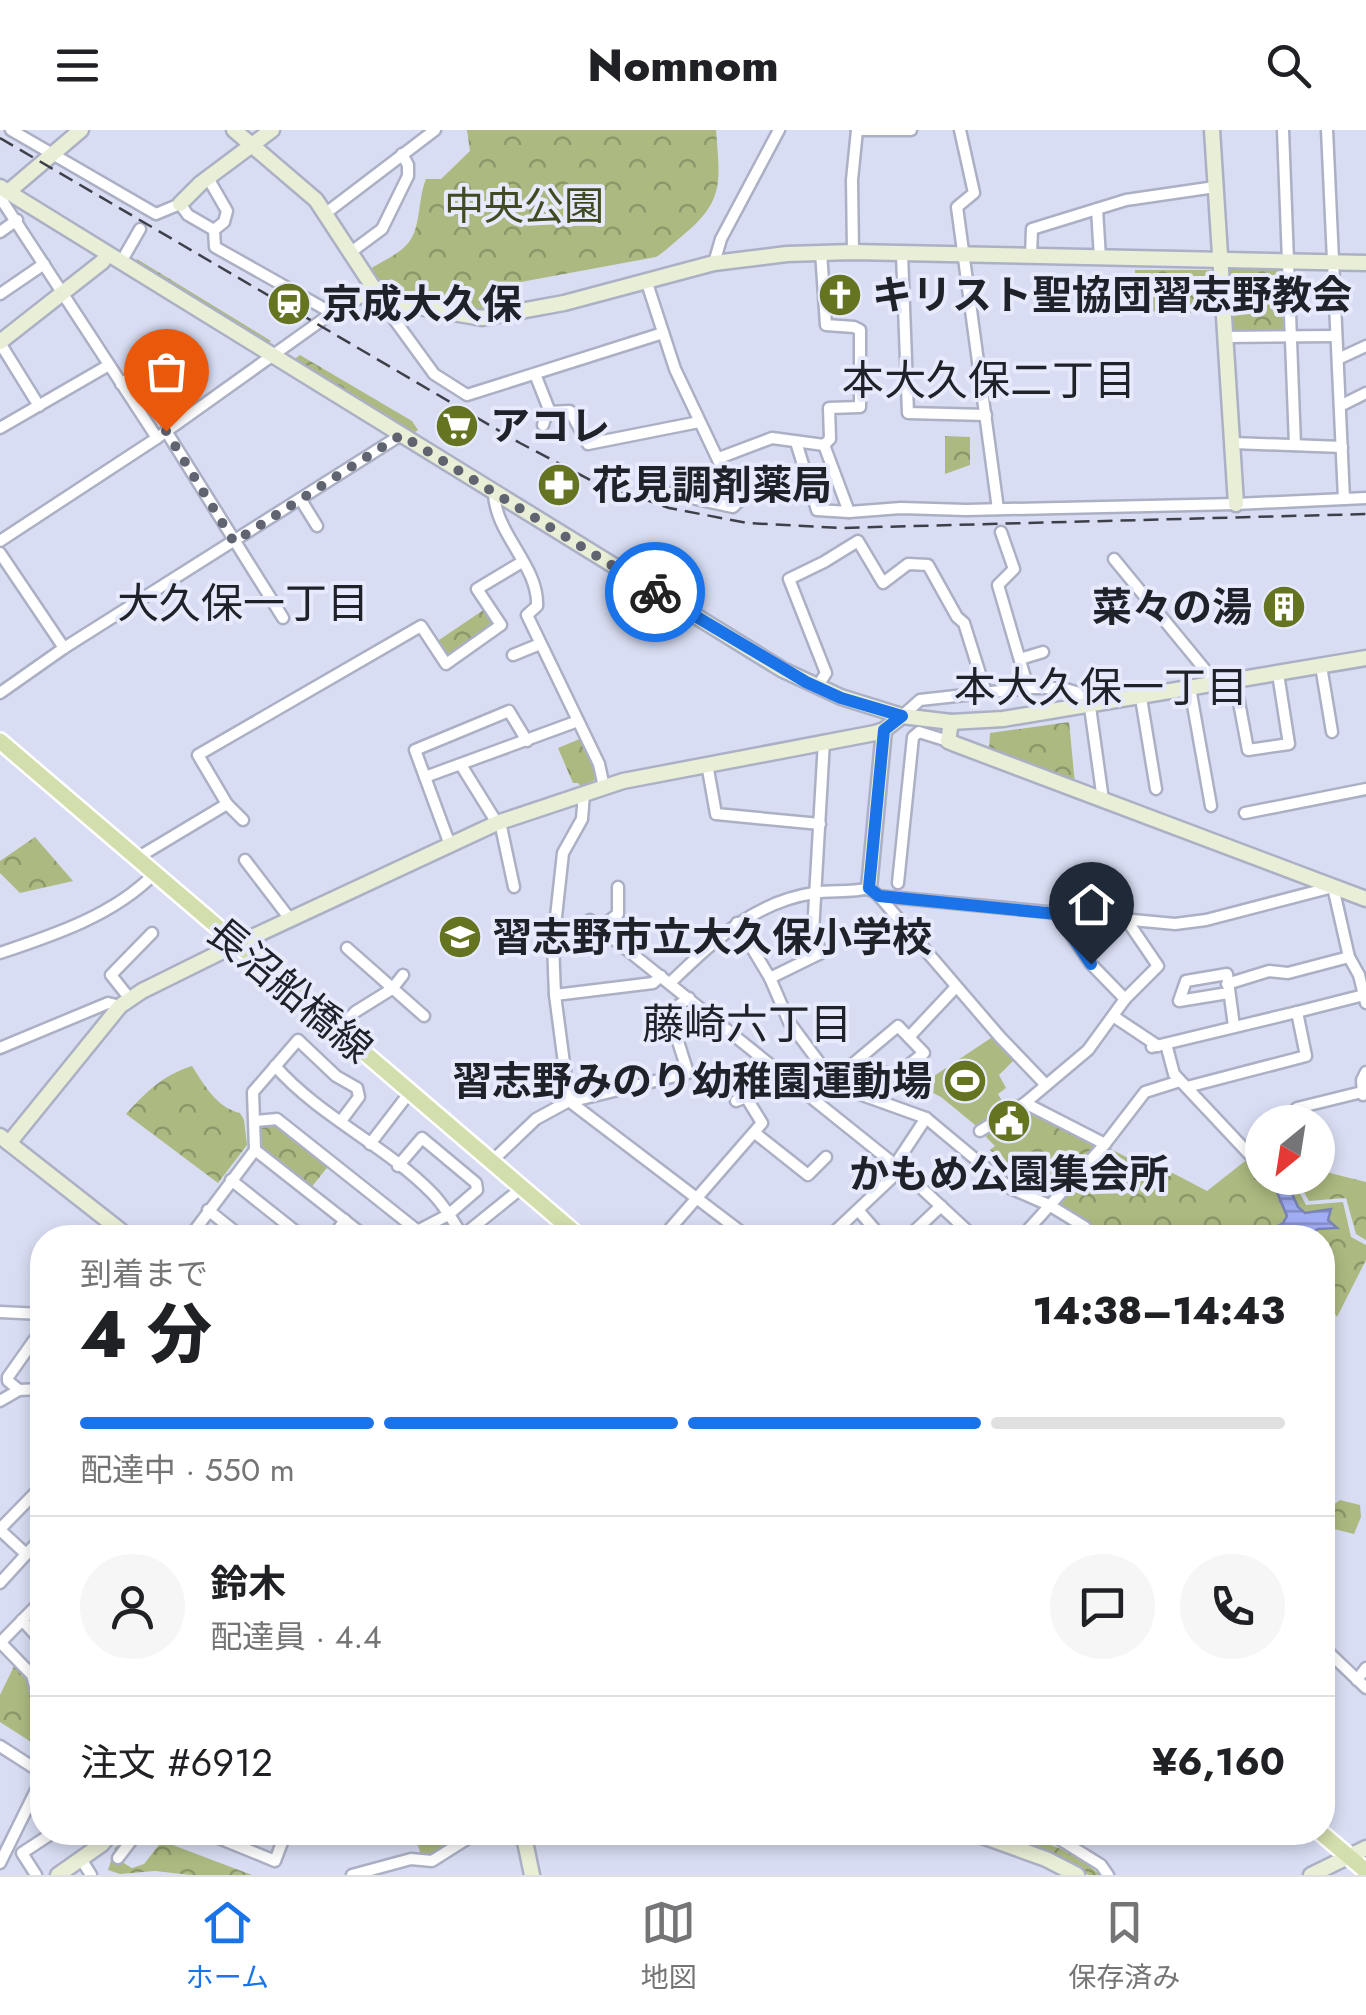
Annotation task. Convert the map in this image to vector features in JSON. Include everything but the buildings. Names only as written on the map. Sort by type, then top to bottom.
[{"type":"main road","name":"長沼船橋線","points":[[0,740],[566,1225]]},
{"type":"main road","points":[[1335,1845],[1366,1870]]},
{"type":"street","points":[[11,130],[156,214],[180,204],[272,130]]},
{"type":"street","points":[[82,130],[4,189],[2,200],[121,384],[161,434],[282,618]]},
{"type":"street","points":[[234,130],[304,189],[326,213],[373,287],[390,300],[414,308],[482,318],[564,303],[714,263],[821,252],[1366,263]]},
{"type":"street","points":[[326,213],[435,130]]},
{"type":"street","points":[[714,263],[721,240],[779,130]]},
{"type":"street","points":[[854,252],[852,180],[856,130],[911,130]]},
{"type":"street","points":[[960,130],[974,193],[957,207],[998,509]]},
{"type":"street","points":[[1212,130],[1236,504]]},
{"type":"street","points":[[1283,130],[1295,446]]},
{"type":"street","points":[[1326,130],[1344,498]]},
{"type":"street","points":[[351,252],[382,229],[409,171],[402,154]]},
{"type":"street","points":[[208,178],[227,211],[224,222],[214,230]]},
{"type":"street","points":[[1031,256],[1032,229],[1126,200],[1215,188]]},
{"type":"street","points":[[4,189],[494,493],[817,687],[902,716],[951,722],[992,720],[1090,707],[1366,658]]},
{"type":"street","points":[[180,204],[188,215],[214,230]]},
{"type":"street","points":[[1097,208],[1100,258]]},
{"type":"street","points":[[0,232],[17,220]]},
{"type":"street","points":[[39,406],[0,343],[114,258],[140,229]]},
{"type":"street","points":[[214,230],[215,247],[220,251],[250,264],[332,313]]},
{"type":"street","points":[[821,252],[826,326],[860,330],[860,407],[829,408],[830,439],[824,445]]},
{"type":"street","points":[[902,254],[908,412],[986,415]]},
{"type":"street","points":[[0,294],[44,264]]},
{"type":"street","points":[[646,280],[675,370],[738,502],[733,508],[650,489]]},
{"type":"street","points":[[0,541],[373,287]]},
{"type":"street","points":[[390,300],[391,315],[434,374],[468,395],[664,334]]},
{"type":"street","points":[[1226,337],[1336,336]]},
{"type":"street","points":[[121,384],[177,344]]},
{"type":"street","points":[[1338,360],[1366,346]]},
{"type":"street","points":[[0,428],[109,364]]},
{"type":"street","points":[[535,374],[550,412]]},
{"type":"street","points":[[1340,406],[1366,393]]},
{"type":"street","points":[[543,425],[546,412],[570,411],[588,444],[699,422]]},
{"type":"street","points":[[0,693],[64,648],[401,435]]},
{"type":"street","points":[[720,458],[772,438],[824,445]]},
{"type":"street","points":[[796,442],[817,510],[1338,502],[1344,498],[1366,498]]},
{"type":"street","points":[[1232,444],[1342,447]]},
{"type":"street","points":[[824,445],[849,512]]},
{"type":"street","points":[[494,493],[496,510],[538,601],[526,615],[599,764],[604,786]]},
{"type":"street","points":[[301,500],[318,526]]},
{"type":"street","points":[[1001,532],[1014,569],[998,585],[1028,688]]},
{"type":"street","points":[[817,687],[826,673],[789,578],[858,541],[883,582],[908,564],[928,565],[964,623],[986,693]]},
{"type":"street","points":[[0,553],[64,648]]},
{"type":"street","points":[[1114,559],[1211,677],[1212,684]]},
{"type":"street","points":[[243,820],[227,804],[198,755],[421,626],[446,664],[501,625],[477,589],[522,562]]},
{"type":"street","points":[[513,655],[540,644]]},
{"type":"street","points":[[1020,659],[1043,652]]},
{"type":"street","points":[[1321,666],[1332,732]]},
{"type":"street","points":[[1235,680],[1248,750],[1290,744],[1278,674]]},
{"type":"street","points":[[0,1048],[108,1004],[125,1002],[235,945],[498,822],[604,786],[884,730],[920,700],[1046,687],[1076,692],[1090,707],[1102,800]]},
{"type":"street","points":[[1190,688],[1210,806]]},
{"type":"street","points":[[1142,698],[1156,789]]},
{"type":"street","points":[[450,845],[415,750],[509,711],[527,741]]},
{"type":"street","points":[[425,777],[578,721]]},
{"type":"street","points":[[948,741],[951,722]]},
{"type":"street","points":[[884,730],[874,892],[1046,1085]]},
{"type":"street","points":[[898,884],[913,737],[918,732],[1366,899]]},
{"type":"street","points":[[770,978],[821,952],[813,932],[824,741]]},
{"type":"street","points":[[706,764],[716,814],[820,824]]},
{"type":"street","points":[[462,765],[498,822],[514,887]]},
{"type":"street","points":[[1245,814],[1366,790]]},
{"type":"street","points":[[584,794],[582,819],[568,843],[561,868],[554,944],[555,995],[571,1101],[732,1225]]},
{"type":"street","points":[[137,858],[227,804]]},
{"type":"street","points":[[244,860],[290,919]]},
{"type":"street","points":[[0,953],[50,936],[117,904],[135,894],[154,874]]},
{"type":"street","points":[[618,887],[618,914],[595,924],[898,1167],[961,1225]]},
{"type":"street","points":[[555,995],[666,980],[758,909],[815,892],[874,892],[1175,924],[1206,920],[1333,887]]},
{"type":"street","points":[[1159,1045],[1365,999],[1362,972],[1349,957],[1333,887]]},
{"type":"street","points":[[1057,914],[1091,964],[1125,1000]]},
{"type":"street","points":[[980,1131],[1025,1103],[1088,1050],[1125,1000],[1158,966],[1126,920]]},
{"type":"street","points":[[737,923],[770,978],[789,1022],[824,1069],[852,1091],[926,1118],[1010,1188],[1081,1225]]},
{"type":"street","points":[[125,1002],[111,975],[152,933]]},
{"type":"street","points":[[347,948],[424,1016]]},
{"type":"street","points":[[1234,1026],[1228,988],[1269,971],[1288,974],[1349,957]]},
{"type":"street","points":[[338,1030],[355,1012],[392,989],[404,975]]},
{"type":"street","points":[[909,1037],[956,987]]},
{"type":"street","points":[[492,1161],[536,1119],[571,1101],[688,1073],[670,1016],[689,998]]},
{"type":"street","points":[[114,1225],[5,1139],[125,1002]]},
{"type":"street","points":[[1034,1225],[1145,1092],[1306,1056],[1297,1012]]},
{"type":"street","points":[[1113,1016],[1159,1045],[1174,1074],[1245,1149]]},
{"type":"street","points":[[836,1078],[854,1062],[898,1026],[924,1053],[895,1076],[854,1062]]},
{"type":"street","points":[[198,1225],[255,1150],[253,1092],[298,1040],[336,1076],[357,1088],[360,1097],[341,1121]]},
{"type":"street","points":[[276,1066],[313,1103],[433,1194],[454,1225]]},
{"type":"street","points":[[1311,1105],[1364,1094],[1366,1072]]},
{"type":"street","points":[[370,1144],[410,1092]]},
{"type":"street","points":[[673,1225],[762,1123],[746,1097],[736,1100]]},
{"type":"street","points":[[1025,1103],[1105,1144]]},
{"type":"street","points":[[842,1225],[898,1167],[926,1118]]},
{"type":"street","points":[[256,1121],[276,1119],[410,1225]]},
{"type":"street","points":[[755,1133],[808,1175],[826,1157]]},
{"type":"street","points":[[398,1166],[422,1138],[476,1182],[477,1190],[448,1215],[429,1225]]},
{"type":"street","points":[[255,1150],[351,1225]]},
{"type":"street","points":[[231,1180],[288,1225]]},
{"type":"street","points":[[477,1225],[523,1187]]},
{"type":"street","points":[[921,1225],[941,1206]]},
{"type":"street","points":[[208,1210],[226,1225]]},
{"type":"street","points":[[858,1210],[871,1225]]},
{"type":"street","points":[[341,1225],[345,1220]]},
{"type":"street","points":[[2,1315],[30,1314]]},
{"type":"street","points":[[19,1390],[8,1377],[30,1346]]},
{"type":"street","points":[[0,1400],[19,1390],[30,1390]]},
{"type":"street","points":[[26,1554],[0,1529],[30,1498]]},
{"type":"street","points":[[0,1583],[30,1550]]},
{"type":"street","points":[[30,1612],[0,1642],[30,1673]]},
{"type":"street","points":[[22,1620],[30,1629]]},
{"type":"street","points":[[1335,1659],[1361,1684],[1366,1668]]},
{"type":"street","points":[[0,1746],[30,1767]]},
{"type":"street","points":[[0,1862],[4,1843],[30,1796]]},
{"type":"street","points":[[34,1845],[22,1853],[36,1875]]},
{"type":"street","points":[[58,1875],[96,1845]]},
{"type":"street","points":[[118,1858],[128,1845]]},
{"type":"street","points":[[236,1845],[275,1861],[281,1845]]},
{"type":"street","points":[[352,1875],[411,1860],[432,1861],[457,1845]]},
{"type":"street","points":[[526,1845],[532,1875]]},
{"type":"street","points":[[1008,1845],[1077,1875]]},
{"type":"street","points":[[1069,1845],[1108,1875]]},
{"type":"street","points":[[1311,1875],[1366,1848]]},
{"type":"street","points":[[81,1860],[91,1875]]},
{"type":"green space","name":"中央公園","points":[[467,130],[716,130],[716,190],[706,213],[656,257],[510,284],[514,306],[456,308],[414,301],[380,283],[368,270],[409,242],[416,228],[426,179],[441,179],[470,151]]},
{"type":"green space","points":[[137,259],[271,341],[265,346],[135,263]]},
{"type":"green space","points":[[1283,266],[1286,332],[1233,334],[1227,272],[1232,267]]},
{"type":"green space","points":[[1135,270],[1210,270],[1215,277],[1217,313],[1135,311]]},
{"type":"green space","points":[[300,355],[412,421],[418,430],[411,435],[293,360]]},
{"type":"green space","points":[[945,436],[970,437],[970,465],[945,474]]},
{"type":"green space","points":[[485,609],[495,624],[447,658],[436,642]]},
{"type":"green space","points":[[1069,722],[1075,784],[989,749],[990,733]]},
{"type":"green space","points":[[582,738],[600,777],[581,787],[573,783],[558,748]]},
{"type":"green space","points":[[35,837],[73,881],[20,893],[0,873],[0,861]]},
{"type":"green space","name":"習志野みのり幼稚園運動場","points":[[994,1036],[1016,1058],[999,1075],[1006,1088],[998,1094],[1008,1111],[980,1129],[941,1097],[919,1086]]},
{"type":"green space","points":[[192,1066],[212,1095],[240,1113],[244,1120],[247,1145],[218,1183],[126,1114],[156,1085]]},
{"type":"green space","points":[[1024,1107],[1098,1147],[1051,1200],[1044,1199],[990,1150],[995,1146],[986,1137],[988,1129]]},
{"type":"green space","points":[[275,1122],[330,1164],[310,1189],[255,1150],[258,1123]]},
{"type":"green space","points":[[1109,1148],[1132,1160],[1165,1169],[1207,1191],[1245,1161],[1245,1195],[1301,1195],[1306,1205],[1343,1202],[1351,1237],[1366,1245],[1366,1260],[1337,1317],[1335,1225],[1088,1225],[1055,1203]]},
{"type":"green space","points":[[1335,1174],[1366,1182],[1366,1240],[1356,1234],[1346,1198],[1309,1201],[1306,1195],[1335,1195]]},
{"type":"green space","points":[[1340,1500],[1360,1505],[1361,1517],[1354,1534],[1335,1529],[1335,1504]]},
{"type":"green space","points":[[16,1662],[28,1675],[30,1685],[30,1741],[0,1722],[0,1695]]},
{"type":"green space","points":[[133,1845],[122,1862],[132,1868],[144,1864],[159,1845],[173,1845],[252,1875],[155,1871],[120,1874],[108,1870],[115,1848]]},
{"type":"green space","points":[[418,1845],[448,1845],[433,1854],[422,1857]]},
{"type":"green space","points":[[1016,1845],[1050,1845],[1100,1875],[1089,1875]]},
{"type":"water","points":[[1278,1195],[1293,1195],[1305,1213],[1331,1209],[1328,1220],[1334,1225],[1280,1225],[1287,1216]]},
{"type":"railway","points":[[0,138],[520,443],[592,481],[669,508],[747,523],[840,528],[1366,514]]},
{"type":"way so far","points":[[166,431],[234,542],[401,435],[655,592]]},
{"type":"place","name":"キリスト聖協団習志野教会","points":[[840,295]]},
{"type":"place","name":"京成大久保","points":[[289,304]]},
{"type":"place","name":"アコレ","points":[[457,426]]},
{"type":"place","name":"花見調剤薬局","points":[[559,485]]},
{"type":"place","name":"菜々の湯","points":[[1284,607]]},
{"type":"place","name":"習志野市立大久保小学校","points":[[460,937]]},
{"type":"place","name":"習志野みのり幼稚園運動場","points":[[965,1081]]},
{"type":"place","name":"かもめ公園集会所","points":[[1009,1121]]},
{"type":"district","name":"本大久保二丁目","points":[[989,380]]},
{"type":"district","name":"大久保一丁目","points":[[243,603]]},
{"type":"district","name":"本大久保一丁目","points":[[1101,687]]},
{"type":"district","name":"藤崎六丁目","points":[[747,1024]]},
{"type":"route","points":[[655,592],[806,682],[841,698],[902,716],[884,730],[869,888],[879,896],[1057,914],[1091,964]]}]
